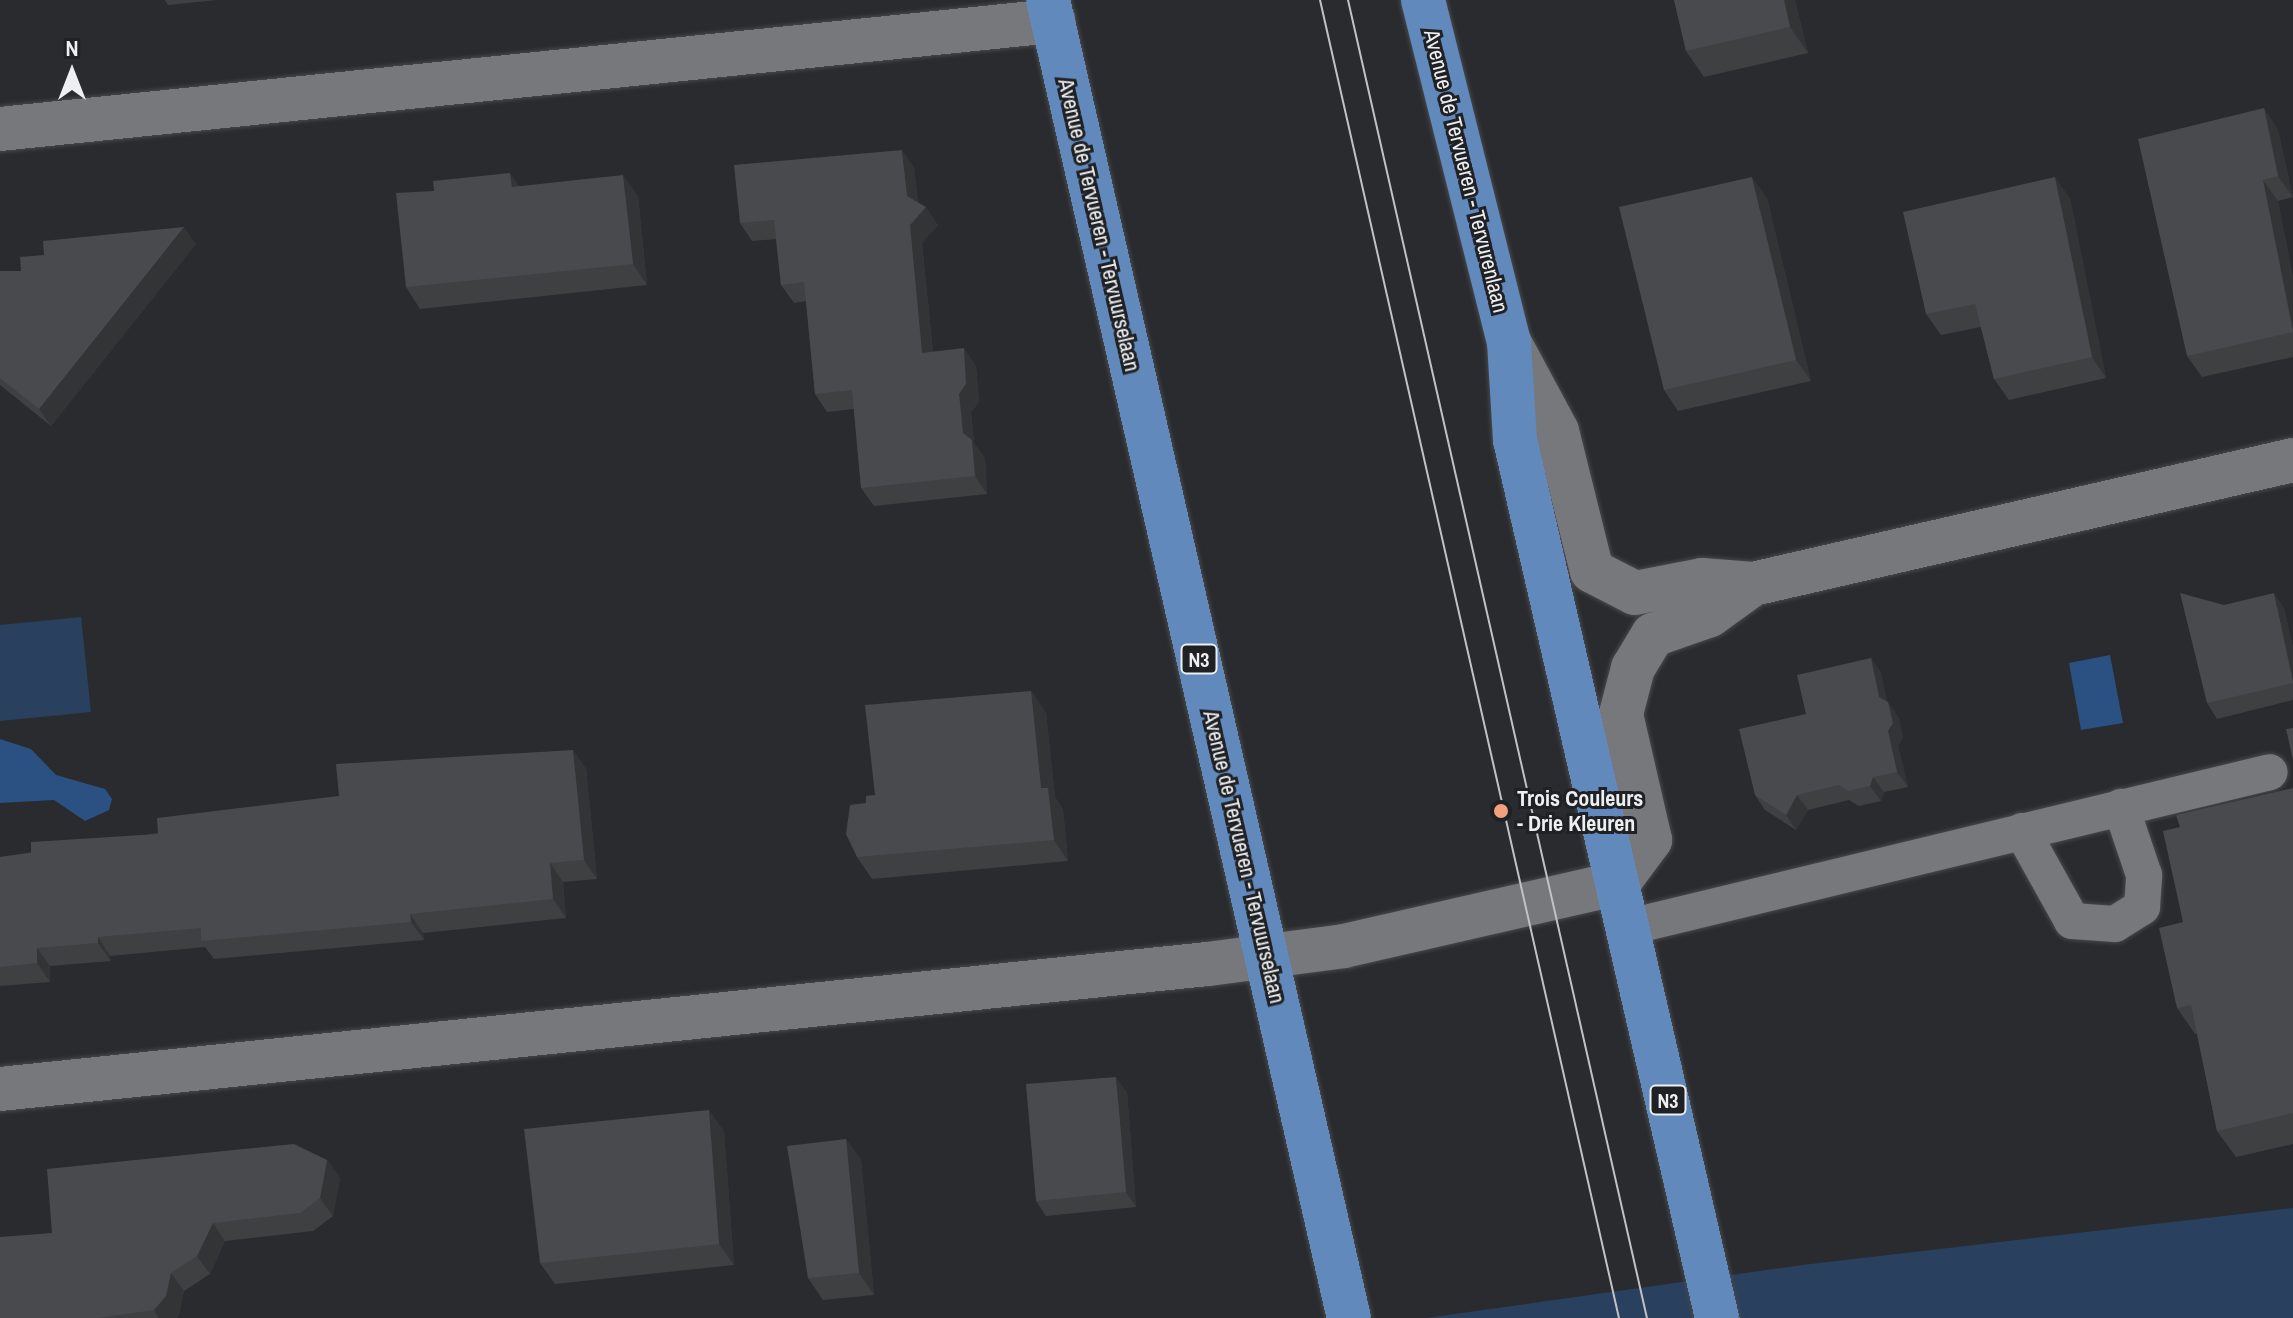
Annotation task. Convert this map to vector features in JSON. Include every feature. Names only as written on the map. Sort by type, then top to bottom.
[{"type":"main road","name":"Avenue de Tervueren - Tervurenlaan","points":[[1423,0],[1509,342]]},
{"type":"main road","name":"Avenue de Tervueren - Tervuurselaan","points":[[1050,10],[1349,1318]]},
{"type":"main road","name":"N3","points":[[1509,342],[1515,440],[1717,1318]]},
{"type":"street","points":[[0,129],[1050,10]]},
{"type":"street","points":[[1509,342],[1557,431],[1592,571],[1635,593],[1702,580],[1753,584],[2293,460]]},
{"type":"street","points":[[0,1089],[1267,956],[1344,946],[1618,883],[1650,840],[1621,714],[1633,668],[1653,635],[1710,615],[1753,584]]},
{"type":"lane","points":[[1629,927],[2270,772]]},
{"type":"lane","points":[[2022,831],[2072,921],[2115,924],[2142,907],[2144,875],[2121,807]]},
{"type":"shaded area","points":[[81,617],[91,712],[0,721],[0,625]]},
{"type":"shaded area","points":[[2110,655],[2123,723],[2081,730],[2069,663]]},
{"type":"shaded area","points":[[0,739],[31,749],[56,775],[105,789],[112,799],[109,810],[85,821],[54,800],[0,803]]},
{"type":"shaded area","points":[[2293,1208],[2293,1318],[1426,1318],[1802,1265]]},
{"type":"building","points":[[1674,0],[1784,0],[1790,27],[1686,51]]},
{"type":"building","points":[[2264,108],[2278,176],[2263,180],[2293,332],[2187,356],[2138,139]]},
{"type":"building","points":[[902,150],[907,196],[926,207],[910,225],[922,353],[964,348],[966,384],[959,394],[963,433],[972,440],[975,476],[861,488],[852,390],[815,394],[804,282],[781,285],[774,220],[740,223],[734,165]]},
{"type":"building","points":[[510,173],[512,187],[623,175],[633,264],[406,287],[396,193],[434,191],[433,181]]},
{"type":"building","points":[[1752,177],[1796,360],[1664,390],[1619,207]]},
{"type":"building","points":[[2055,177],[2092,357],[1994,379],[1975,304],[1926,314],[1903,212]]},
{"type":"building","points":[[184,227],[39,409],[0,378],[0,271],[21,271],[20,257],[44,255],[43,241]]},
{"type":"building","points":[[2180,593],[2224,605],[2274,593],[2293,683],[2207,703]]},
{"type":"building","points":[[1871,658],[1879,697],[1888,702],[1893,723],[1888,731],[1897,772],[1873,777],[1870,786],[1848,791],[1839,785],[1797,795],[1786,815],[1755,795],[1739,729],[1806,714],[1797,675]]},
{"type":"building","points":[[1031,691],[1041,788],[1048,788],[1054,840],[857,857],[846,834],[850,805],[866,803],[866,796],[875,795],[865,705]]},
{"type":"building","points":[[2293,728],[2293,760],[2286,729]]},
{"type":"building","points":[[573,750],[584,860],[550,863],[553,899],[410,914],[411,922],[201,941],[201,928],[98,937],[98,943],[37,948],[37,963],[0,967],[0,857],[31,853],[31,842],[158,834],[157,818],[339,796],[336,764]]},
{"type":"building","points":[[2293,788],[2293,1113],[2217,1131],[2191,1005],[2177,1008],[2159,928],[2183,922],[2163,831],[2180,827],[2176,815]]},
{"type":"building","points":[[1116,1077],[1126,1192],[1036,1201],[1026,1084]]},
{"type":"building","points":[[709,1110],[719,1244],[540,1263],[524,1129]]},
{"type":"building","points":[[846,1139],[859,1273],[808,1278],[787,1146]]},
{"type":"building","points":[[294,1144],[327,1160],[320,1198],[300,1213],[213,1223],[197,1256],[171,1273],[166,1296],[154,1310],[98,1318],[0,1318],[0,1237],[52,1233],[47,1169]]},
{"type":"tram line","points":[[1320,0],[1619,1318]]},
{"type":"tram line","points":[[1348,0],[1647,1318]]},
{"type":"place","name":"Trois Couleurs - Drie Kleuren","points":[[1501,811]]}]
